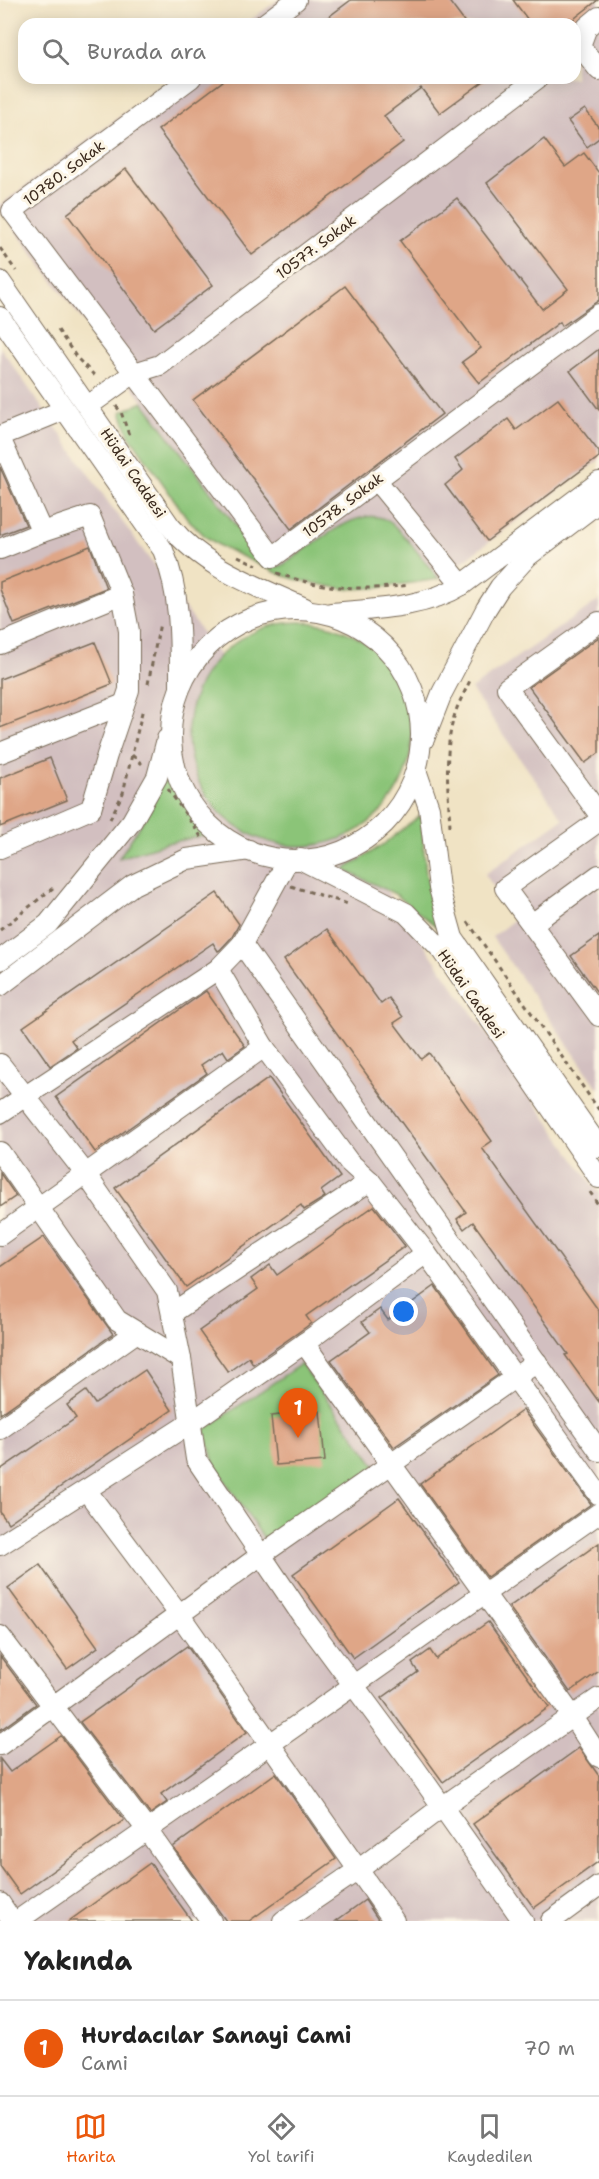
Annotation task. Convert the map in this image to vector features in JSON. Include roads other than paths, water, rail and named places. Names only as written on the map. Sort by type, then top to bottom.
[{"type":"street","points":[[272,18],[296,0]]},
{"type":"street","points":[[581,40],[588,27],[599,17]]},
{"type":"street","points":[[581,52],[599,70]]},
{"type":"street","name":"10780. Sokak","points":[[134,373],[12,211],[183,84]]},
{"type":"street","name":"10577. Sokak","points":[[88,406],[134,373],[160,365],[530,84]]},
{"type":"street","name":"Hüdai Caddesi","points":[[0,281],[183,542],[201,557],[223,570],[319,613],[344,620],[362,629],[378,641],[398,664],[413,690],[419,710],[420,750]]},
{"type":"street","name":"10578. Sokak","points":[[134,373],[273,557],[599,314]]},
{"type":"street","name":"Hüdai Caddesi","points":[[0,317],[163,550],[177,595],[180,688]]},
{"type":"street","points":[[42,532],[1,443],[64,410]]},
{"type":"street","points":[[376,480],[462,585]]},
{"type":"street","points":[[0,960],[48,924],[132,821],[157,777],[180,688],[196,660],[214,642],[234,627],[280,612],[319,613],[382,608],[446,594],[462,585],[599,482]]},
{"type":"street","points":[[173,713],[171,734],[178,776],[199,813],[213,828],[230,841],[270,857],[294,860],[344,851],[376,832],[401,804],[416,770],[420,750],[442,693],[500,587],[528,556],[599,502]]},
{"type":"street","points":[[0,549],[90,516],[122,594],[129,631],[129,690],[134,705],[91,809],[0,848]]},
{"type":"street","points":[[0,644],[122,594]]},
{"type":"street","points":[[599,622],[507,688],[599,814]]},
{"type":"street","points":[[0,753],[134,705]]},
{"type":"street","name":"Hüdai Caddesi","points":[[416,770],[429,808],[439,888],[453,938],[599,1147]]},
{"type":"street","points":[[599,820],[506,888],[599,1016]]},
{"type":"street","points":[[0,986],[133,885],[187,859],[249,850]]},
{"type":"street","points":[[0,1113],[218,969],[242,944],[278,882],[294,860]]},
{"type":"street","name":"Hüdai Caddesi","points":[[294,860],[406,913],[443,951],[592,1182]]},
{"type":"street","points":[[532,924],[599,875]]},
{"type":"street","points":[[242,944],[599,1451]]},
{"type":"street","points":[[218,969],[264,1047],[349,1162],[370,1181],[426,1253],[599,1495]]},
{"type":"street","points":[[0,1235],[264,1047]]},
{"type":"street","points":[[0,1064],[86,1173],[167,1291],[181,1359],[195,1460],[354,1687],[523,1921]]},
{"type":"street","points":[[0,1152],[117,1320],[181,1359]]},
{"type":"street","points":[[172,1313],[370,1181]]},
{"type":"street","points":[[0,1545],[190,1423],[426,1253]]},
{"type":"street","points":[[0,1429],[137,1332]]},
{"type":"street","points":[[304,1343],[573,1717],[599,1757]]},
{"type":"street","points":[[0,1746],[261,1555],[537,1362]]},
{"type":"street","points":[[86,1490],[179,1614],[394,1921]]},
{"type":"street","points":[[17,1921],[354,1687],[599,1513]]},
{"type":"street","points":[[0,1636],[147,1830],[211,1921]]},
{"type":"street","points":[[282,1921],[358,1870],[442,1807],[599,1698]]},
{"type":"street","points":[[551,1921],[599,1886]]},
{"type":"street","points":[[0,1903],[12,1921]]},
{"type":"place","name":"Hurdacılar Sanayi Cami","points":[[298,1438]]}]
